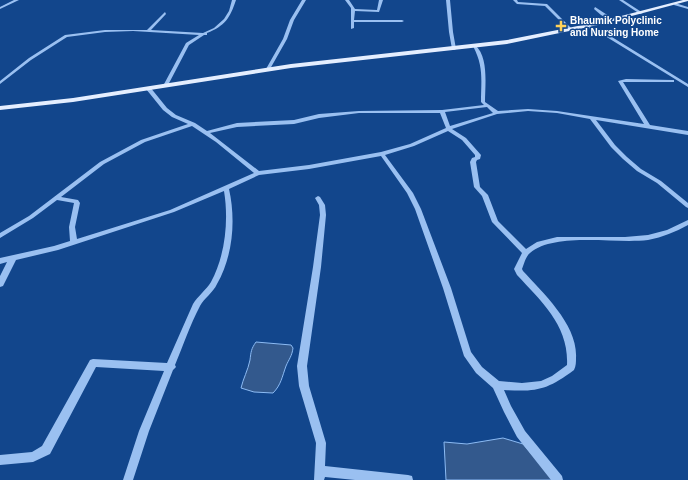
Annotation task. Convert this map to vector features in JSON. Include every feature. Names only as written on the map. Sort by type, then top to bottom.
[{"type":"main road","points":[[0,108],[165,86],[268,69],[454,49],[572,31],[681,1]]},
{"type":"street","points":[[0,8],[17,0]]},
{"type":"street","points":[[165,86],[187,44],[226,21],[234,0]]},
{"type":"street","points":[[268,69],[285,39],[292,20],[304,0]]},
{"type":"street","points":[[347,0],[353,10],[352,28]]},
{"type":"street","points":[[353,10],[378,11],[381,0]]},
{"type":"street","points":[[448,0],[454,49]]},
{"type":"street","points":[[515,0],[519,4],[546,5],[572,31]]},
{"type":"street","points":[[620,0],[641,13]]},
{"type":"street","points":[[681,1],[688,8]]},
{"type":"street","points":[[595,8],[613,20]]},
{"type":"street","points":[[149,30],[166,13]]},
{"type":"street","points":[[352,21],[402,21]]},
{"type":"street","points":[[590,27],[672,82],[688,88]]},
{"type":"street","points":[[0,83],[30,59],[66,36],[105,31],[149,30],[206,34]]},
{"type":"street","points":[[600,33],[606,35],[688,88]]},
{"type":"street","points":[[475,46],[483,63],[483,102],[486,106],[497,113]]},
{"type":"street","points":[[648,126],[620,81],[672,82]]},
{"type":"street","points":[[148,88],[169,112],[206,133],[258,173]]},
{"type":"street","points":[[206,133],[237,125],[294,122],[319,116],[359,112],[442,111],[486,106]]},
{"type":"street","points":[[442,111],[449,129],[464,139],[478,155],[478,158],[474,159],[473,162],[478,190],[485,195],[495,222],[526,253]]},
{"type":"street","points":[[0,261],[55,248],[172,211],[258,173],[382,154],[412,145],[470,121],[497,113],[541,111],[648,126],[688,134]]},
{"type":"street","points":[[592,118],[613,146],[625,158],[659,182],[688,206]]},
{"type":"street","points":[[0,236],[56,198],[102,163],[143,141],[192,124]]},
{"type":"street","points":[[382,154],[410,193],[418,209],[451,301],[467,352],[479,370],[497,385],[507,409],[521,434],[558,480]]},
{"type":"street","points":[[128,480],[151,412],[197,303],[214,284],[222,261],[228,236],[230,212],[230,200],[226,188]]},
{"type":"street","points":[[56,198],[76,201],[77,203],[72,227],[74,241]]},
{"type":"street","points":[[318,198],[322,205],[323,215],[317,267],[302,366],[304,386],[321,443],[319,475],[408,480]]},
{"type":"street","points":[[497,385],[522,387],[542,385],[555,379],[571,368],[573,356],[571,344],[562,325],[551,308],[518,269],[526,253],[543,243],[560,240],[636,240],[653,238],[669,233],[688,222]]},
{"type":"street","points":[[0,284],[13,258]]},
{"type":"street","points":[[0,460],[33,457],[46,450],[93,363],[171,367]]},
{"type":"water","points":[[256,342],[291,345],[293,348],[280,384],[273,393],[254,392],[241,388],[253,347]]},
{"type":"water","points":[[503,438],[523,444],[554,480],[446,480],[444,442],[467,444]]},
{"type":"place","name":"Bhaumik Polyclinic and Nursing Home","points":[[561,26]]}]
